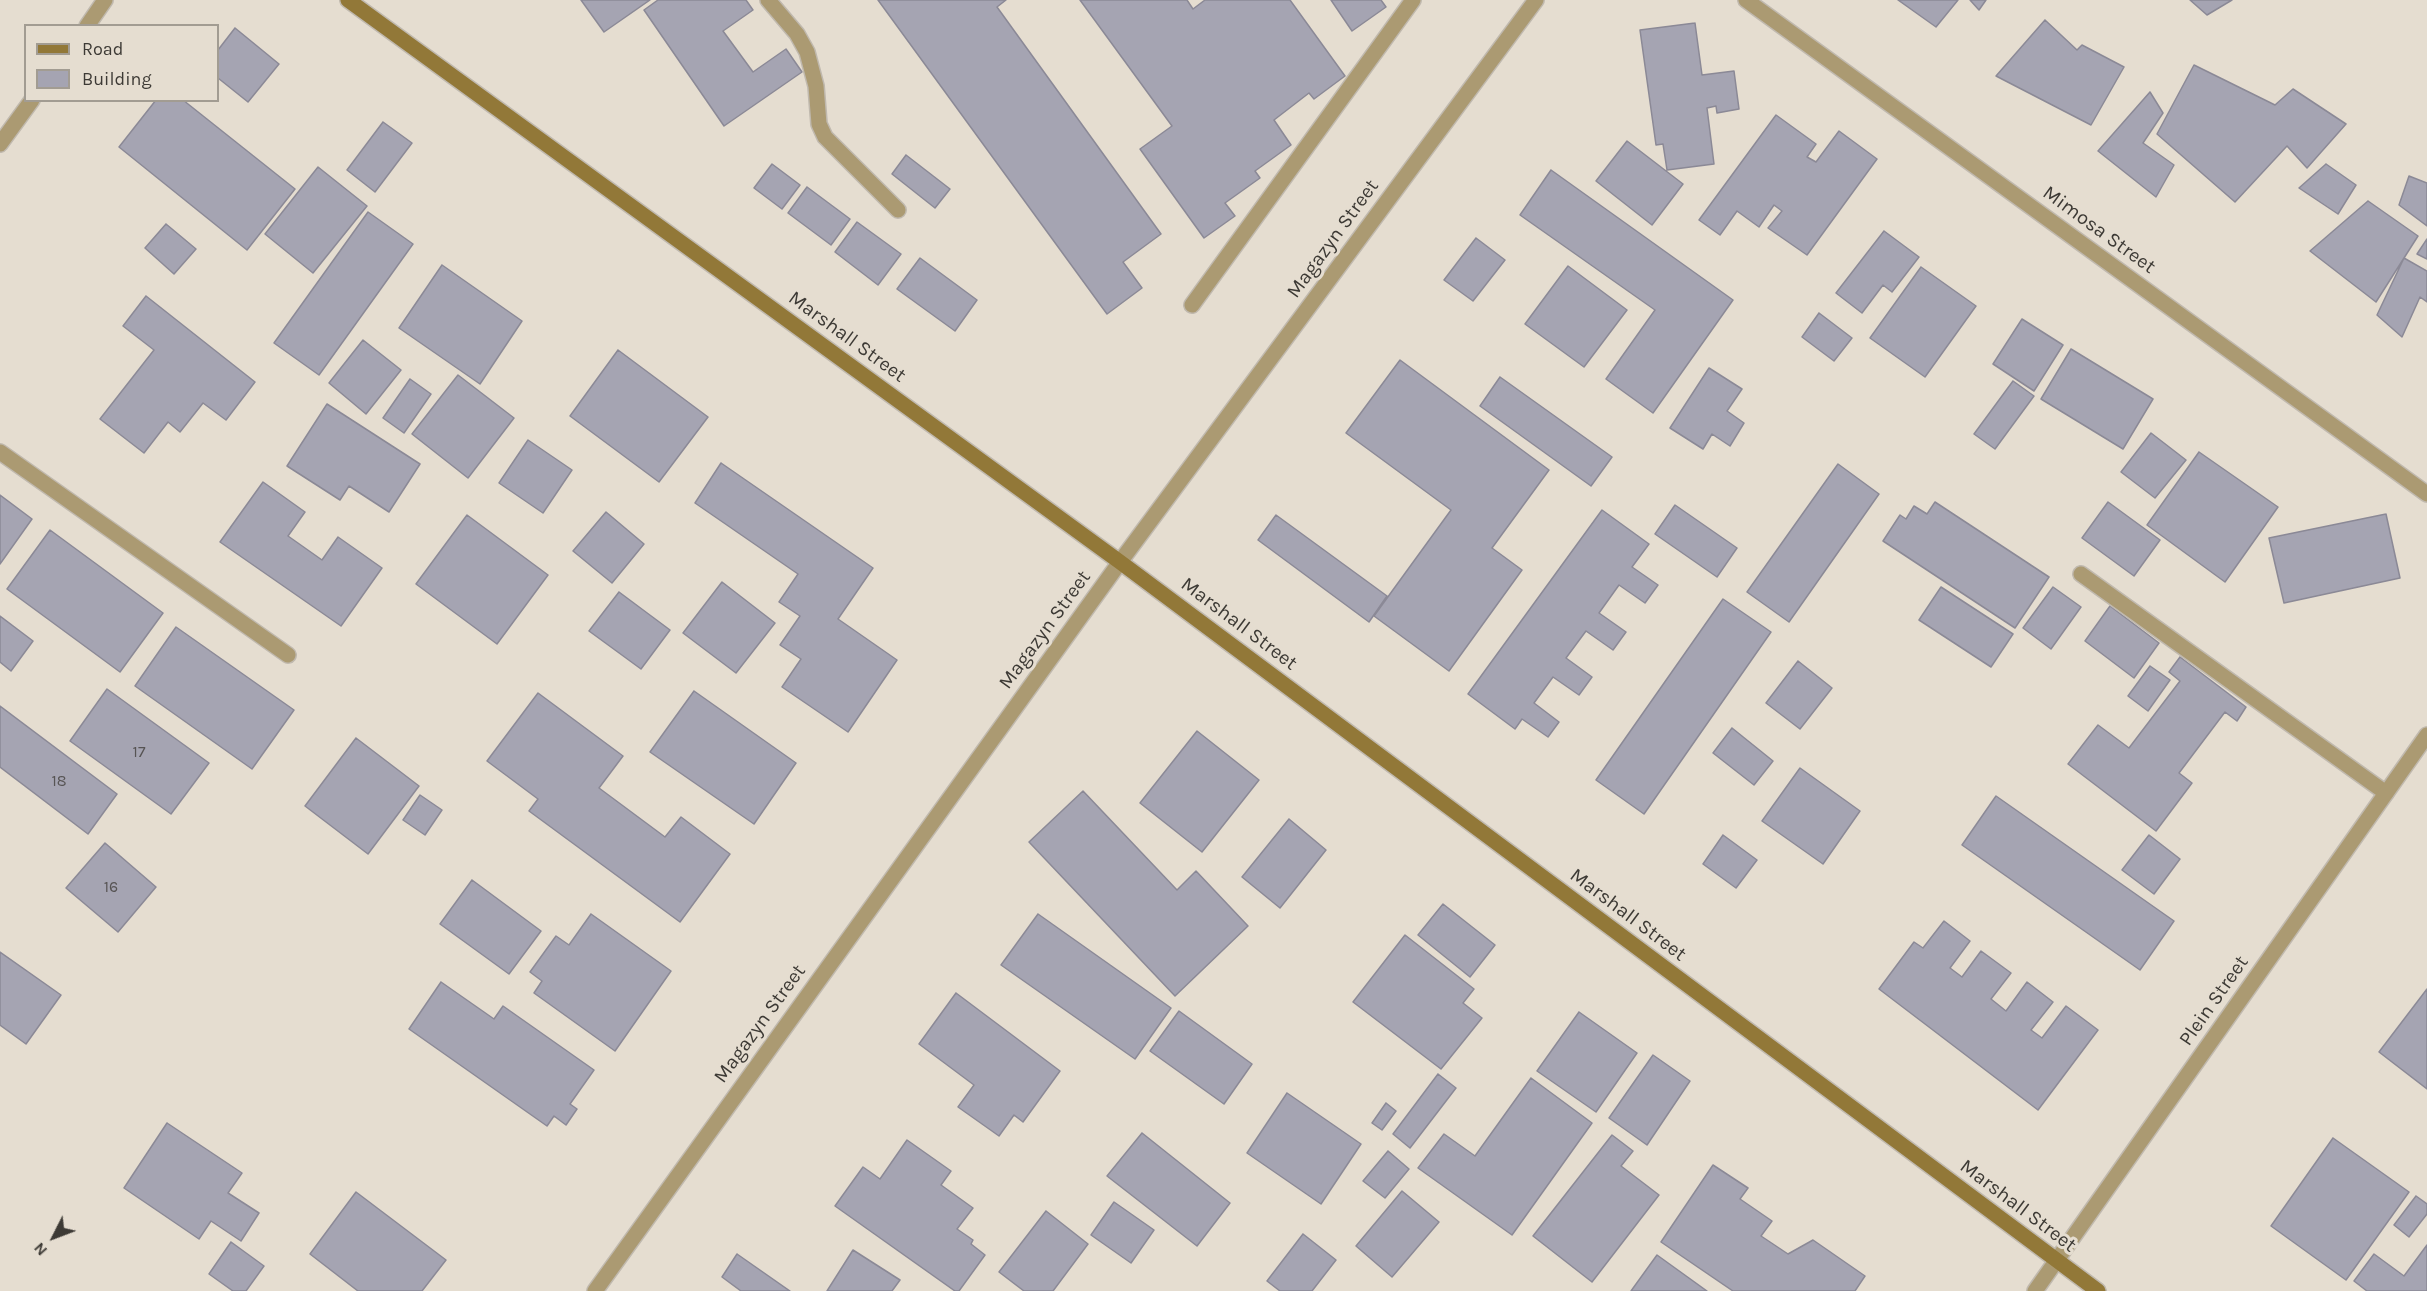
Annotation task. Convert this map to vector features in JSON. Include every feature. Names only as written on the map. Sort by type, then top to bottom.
[{"type":"street","points":[[88,24],[105,0]]},
{"type":"street","name":"Marshall Street","points":[[348,0],[1120,562],[2056,1262],[2098,1291]]},
{"type":"street","points":[[768,0],[797,34],[807,52],[816,86],[819,124],[825,137],[898,210]]},
{"type":"street","points":[[1192,305],[1413,0]]},
{"type":"street","name":"Magazyn Street","points":[[595,1291],[1120,562],[1536,0]]},
{"type":"street","name":"Mimosa Street","points":[[1746,0],[2427,494]]},
{"type":"street","points":[[0,144],[31,102]]},
{"type":"street","points":[[0,452],[288,655]]},
{"type":"street","points":[[2081,574],[2386,793]]},
{"type":"street","name":"Plein Street","points":[[2035,1291],[2427,735]]},
{"type":"building","points":[[581,0],[650,0],[604,32]]},
{"type":"building","points":[[658,0],[746,0],[753,10],[723,31],[753,72],[786,49],[802,72],[724,126],[644,10]]},
{"type":"building","points":[[878,0],[1006,0],[997,7],[1161,234],[1123,262],[1142,288],[1107,314]]},
{"type":"building","points":[[1080,0],[1187,0],[1193,9],[1205,0],[1290,0],[1345,76],[1314,99],[1309,93],[1274,120],[1291,145],[1255,171],[1260,178],[1225,203],[1235,216],[1204,238],[1140,149],[1172,126]]},
{"type":"building","points":[[1331,0],[1381,0],[1386,7],[1352,31]]},
{"type":"building","points":[[1898,0],[1958,0],[1936,27]]},
{"type":"building","points":[[1970,0],[1986,0],[1979,10]]},
{"type":"building","points":[[2190,0],[2232,0],[2207,15]]},
{"type":"building","points":[[2045,20],[2077,50],[2082,45],[2124,67],[2091,125],[1996,76]]},
{"type":"building","points":[[1695,23],[1702,75],[1734,71],[1739,109],[1717,113],[1716,106],[1707,108],[1714,164],[1667,170],[1663,144],[1656,145],[1640,30]]},
{"type":"building","points":[[235,28],[279,64],[248,102],[219,79],[219,49]]},
{"type":"building","points":[[2194,65],[2275,105],[2293,89],[2346,124],[2307,168],[2287,146],[2235,202],[2157,134]]},
{"type":"building","points":[[2150,92],[2163,113],[2143,143],[2174,165],[2156,197],[2098,151]]},
{"type":"building","points":[[154,102],[186,102],[295,189],[247,250],[119,147]]},
{"type":"building","points":[[1776,115],[1816,144],[1807,157],[1816,162],[1839,131],[1877,159],[1807,255],[1768,228],[1782,211],[1774,205],[1759,227],[1737,211],[1720,235],[1699,220]]},
{"type":"building","points":[[383,122],[412,143],[375,192],[347,170]]},
{"type":"building","points":[[1627,141],[1683,184],[1652,225],[1596,181]]},
{"type":"building","points":[[906,155],[950,189],[935,208],[892,174]]},
{"type":"building","points":[[772,164],[800,185],[782,209],[754,188]]},
{"type":"building","points":[[2326,164],[2356,185],[2338,214],[2299,188]]},
{"type":"building","points":[[318,167],[367,206],[313,273],[265,234]]},
{"type":"building","points":[[1551,170],[1733,300],[1653,413],[1606,379],[1655,310],[1520,215]]},
{"type":"building","points":[[2409,176],[2427,183],[2427,226],[2399,205]]},
{"type":"building","points":[[807,187],[850,219],[831,245],[788,213]]},
{"type":"building","points":[[2368,201],[2418,236],[2376,302],[2310,251]]},
{"type":"building","points":[[368,212],[413,244],[319,375],[274,343]]},
{"type":"building","points":[[857,222],[901,254],[878,285],[835,252]]},
{"type":"building","points":[[166,224],[196,249],[174,274],[145,248]]},
{"type":"building","points":[[1884,231],[1919,257],[1892,292],[1883,285],[1862,313],[1836,293]]},
{"type":"building","points":[[1476,238],[1505,260],[1473,301],[1444,280]]},
{"type":"building","points":[[2427,239],[2427,259],[2417,254]]},
{"type":"building","points":[[920,258],[977,300],[955,331],[897,289]]},
{"type":"building","points":[[2404,258],[2427,271],[2427,302],[2420,297],[2402,337],[2377,315]]},
{"type":"building","points":[[442,265],[522,321],[480,384],[399,328]]},
{"type":"building","points":[[1568,266],[1627,310],[1584,367],[1525,324]]},
{"type":"building","points":[[1921,267],[1976,306],[1925,377],[1870,338]]},
{"type":"building","points":[[146,296],[255,382],[226,420],[203,403],[180,432],[168,422],[144,453],[100,419],[154,350],[123,326]]},
{"type":"building","points":[[1819,313],[1852,338],[1834,361],[1802,337]]},
{"type":"building","points":[[2022,319],[2063,345],[2034,391],[1993,364]]},
{"type":"building","points":[[363,340],[401,370],[366,414],[329,383]]},
{"type":"building","points":[[2071,349],[2153,399],[2123,449],[2041,399]]},
{"type":"building","points":[[618,350],[708,417],[659,482],[570,416]]},
{"type":"building","points":[[1400,360],[1549,470],[1492,548],[1522,570],[1449,671],[1374,616],[1451,510],[1346,433]]},
{"type":"building","points":[[1709,368],[1742,389],[1727,411],[1744,423],[1730,446],[1712,434],[1703,449],[1670,428]]},
{"type":"building","points":[[458,375],[514,418],[468,478],[412,434]]},
{"type":"building","points":[[1500,377],[1612,457],[1591,486],[1480,406]]},
{"type":"building","points":[[410,379],[431,394],[404,433],[383,418]]},
{"type":"building","points":[[2013,381],[2034,396],[1995,449],[1974,434]]},
{"type":"building","points":[[327,404],[420,464],[389,512],[349,486],[340,500],[287,466]]},
{"type":"building","points":[[2151,433],[2186,460],[2155,498],[2121,472]]},
{"type":"building","points":[[528,440],[572,470],[543,513],[499,483]]},
{"type":"building","points":[[2199,452],[2278,507],[2225,582],[2147,525]]},
{"type":"building","points":[[721,463],[873,568],[838,619],[897,660],[848,732],[782,687],[801,659],[780,645],[800,616],[779,602],[798,574],[695,503]]},
{"type":"building","points":[[1838,464],[1879,494],[1789,622],[1747,592]]},
{"type":"building","points":[[263,482],[305,512],[288,536],[322,560],[338,537],[382,568],[341,626],[220,542]]},
{"type":"building","points":[[0,495],[32,519],[0,564]]},
{"type":"building","points":[[1935,502],[2049,577],[2015,628],[1883,541],[1900,515],[1906,519],[1914,506],[1927,514]]},
{"type":"building","points":[[2108,502],[2160,540],[2134,576],[2082,538]]},
{"type":"building","points":[[1675,505],[1737,548],[1717,577],[1655,534]]},
{"type":"building","points":[[1602,510],[1649,544],[1632,567],[1658,585],[1645,603],[1619,585],[1599,613],[1626,632],[1613,650],[1586,631],[1566,658],[1592,677],[1579,695],[1553,677],[1534,703],[1559,722],[1548,737],[1522,719],[1515,729],[1468,694]]},
{"type":"building","points":[[606,512],[644,544],[612,583],[573,551]]},
{"type":"building","points":[[2386,514],[2400,578],[2284,603],[2269,538]]},
{"type":"building","points":[[467,515],[548,575],[497,644],[416,584]]},
{"type":"building","points":[[1276,515],[1387,596],[1369,622],[1258,540]]},
{"type":"building","points":[[50,530],[163,613],[120,672],[7,589]]},
{"type":"building","points":[[722,582],[775,623],[736,673],[683,633]]},
{"type":"building","points":[[1941,587],[2013,634],[1991,667],[1919,620]]},
{"type":"building","points":[[2053,587],[2081,607],[2051,649],[2023,628]]},
{"type":"building","points":[[619,592],[670,630],[641,669],[589,631]]},
{"type":"building","points":[[1723,599],[1771,632],[1644,814],[1596,780]]},
{"type":"building","points":[[2110,606],[2159,643],[2134,678],[2085,641]]},
{"type":"building","points":[[0,616],[33,641],[11,671],[0,662]]},
{"type":"building","points":[[176,627],[294,710],[252,769],[135,686]]},
{"type":"building","points":[[2180,657],[2246,707],[2237,721],[2225,712],[2179,773],[2192,783],[2156,831],[2068,764],[2098,725],[2129,748],[2180,681],[2169,672]]},
{"type":"building","points":[[1798,661],[1832,688],[1800,729],[1766,703]]},
{"type":"building","points":[[2150,666],[2170,680],[2148,711],[2128,696]]},
{"type":"building","points":[[107,689],[209,763],[171,814],[70,741]]},
{"type":"building","points":[[694,691],[796,763],[754,824],[650,752]]},
{"type":"building","points":[[538,693],[623,756],[599,788],[665,837],[681,817],[730,854],[680,922],[529,811],[538,799],[487,761]]},
{"type":"building","points":[[0,706],[117,794],[88,834],[0,767]]},
{"type":"building","points":[[1732,728],[1773,761],[1754,785],[1713,753]]},
{"type":"building","points":[[1197,731],[1259,780],[1202,852],[1140,803]]},
{"type":"building","points":[[356,738],[419,786],[368,854],[305,806]]},
{"type":"building","points":[[1800,768],[1860,811],[1823,864],[1762,821]]},
{"type":"building","points":[[1083,791],[1177,890],[1196,871],[1248,926],[1175,996],[1029,842]]},
{"type":"building","points":[[420,795],[442,810],[425,835],[403,820]]},
{"type":"building","points":[[1996,796],[2174,921],[2140,970],[1962,845]]},
{"type":"building","points":[[1289,819],[1326,850],[1280,908],[1242,877]]},
{"type":"building","points":[[1723,835],[1757,860],[1736,888],[1703,864]]},
{"type":"building","points":[[2149,835],[2180,859],[2154,894],[2122,870]]},
{"type":"building","points":[[105,843],[156,887],[118,932],[66,888]]},
{"type":"building","points":[[472,880],[541,931],[509,974],[440,924]]},
{"type":"building","points":[[1443,904],[1495,945],[1470,977],[1418,935]]},
{"type":"building","points":[[591,914],[671,971],[615,1051],[534,993],[542,981],[530,972],[556,936],[569,945]]},
{"type":"building","points":[[1038,914],[1171,1008],[1135,1059],[1001,965]]},
{"type":"building","points":[[1944,921],[1970,941],[1950,968],[1962,977],[1981,951],[2011,973],[1991,999],[2006,1011],[2027,982],[2053,1002],[2031,1030],[2042,1038],[2066,1006],[2098,1030],[2038,1110],[1879,989],[1914,942],[1923,948]]},
{"type":"building","points":[[1405,935],[1474,989],[1463,1003],[1482,1018],[1441,1069],[1353,1002]]},
{"type":"building","points":[[0,952],[61,995],[26,1044],[0,1025]]},
{"type":"building","points":[[441,982],[494,1019],[503,1006],[594,1070],[570,1104],[577,1109],[566,1125],[554,1116],[547,1126],[409,1029]]},
{"type":"building","points":[[2427,989],[2427,1089],[2379,1052]]},
{"type":"building","points":[[956,993],[1060,1071],[1023,1122],[1014,1115],[999,1136],[958,1107],[974,1085],[919,1044]]},
{"type":"building","points":[[1179,1011],[1252,1064],[1224,1104],[1150,1051]]},
{"type":"building","points":[[1579,1012],[1637,1053],[1596,1112],[1537,1071]]},
{"type":"building","points":[[1653,1055],[1690,1081],[1647,1145],[1609,1118]]},
{"type":"building","points":[[1438,1074],[1456,1088],[1410,1148],[1393,1134]]},
{"type":"building","points":[[1531,1078],[1592,1123],[1512,1235],[1418,1168],[1444,1134],[1475,1156]]},
{"type":"building","points":[[1287,1093],[1361,1144],[1321,1204],[1247,1153]]},
{"type":"building","points":[[1386,1103],[1396,1111],[1382,1130],[1372,1123]]},
{"type":"building","points":[[167,1123],[242,1173],[228,1193],[259,1213],[241,1241],[211,1221],[199,1239],[124,1188]]},
{"type":"building","points":[[1142,1133],[1230,1203],[1197,1246],[1107,1176]]},
{"type":"building","points":[[1612,1135],[1633,1151],[1621,1166],[1659,1195],[1592,1282],[1533,1236]]},
{"type":"building","points":[[2333,1138],[2409,1192],[2346,1280],[2271,1226]]},
{"type":"building","points":[[907,1140],[951,1171],[941,1185],[973,1208],[957,1229],[973,1240],[971,1244],[985,1255],[959,1291],[955,1291],[835,1206],[863,1167],[880,1179]]},
{"type":"building","points":[[1388,1151],[1409,1169],[1385,1198],[1363,1181]]},
{"type":"building","points":[[1713,1165],[1748,1188],[1740,1199],[1772,1221],[1761,1236],[1788,1254],[1813,1240],[1865,1276],[1855,1291],[1733,1291],[1661,1242]]},
{"type":"building","points":[[1402,1191],[1439,1222],[1392,1277],[1356,1246]]},
{"type":"building","points":[[356,1192],[446,1260],[422,1291],[358,1291],[310,1254]]},
{"type":"building","points":[[2416,1196],[2427,1204],[2427,1214],[2409,1237],[2394,1225]]},
{"type":"building","points":[[1114,1202],[1154,1230],[1131,1263],[1091,1235]]},
{"type":"building","points":[[1046,1211],[1088,1244],[1053,1291],[1024,1291],[999,1272]]},
{"type":"building","points":[[1303,1234],[1336,1260],[1312,1291],[1280,1291],[1267,1281]]},
{"type":"building","points":[[231,1242],[264,1266],[246,1291],[233,1291],[209,1274]]},
{"type":"building","points":[[2427,1245],[2427,1291],[2367,1291],[2354,1281],[2374,1254],[2404,1276]]},
{"type":"building","points":[[853,1250],[900,1280],[892,1291],[827,1291]]},
{"type":"building","points":[[737,1254],[790,1291],[741,1291],[722,1277]]},
{"type":"building","points":[[1657,1255],[1707,1291],[1631,1291]]}]
